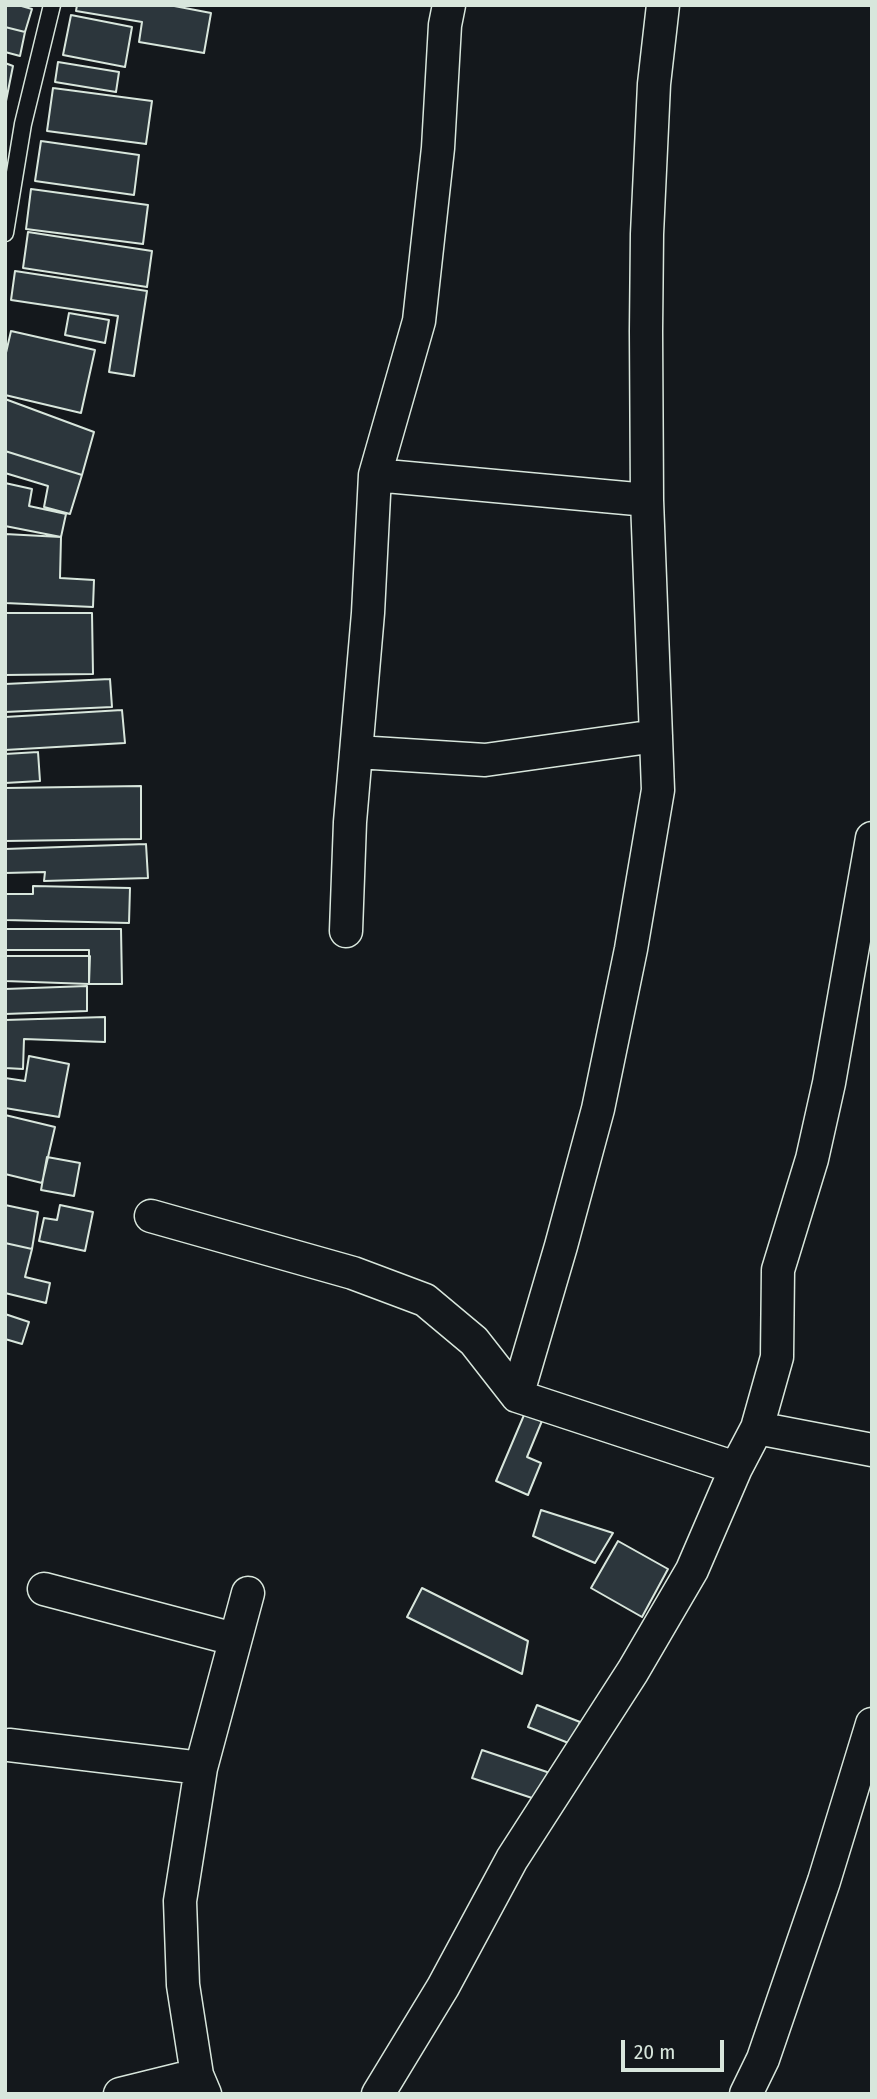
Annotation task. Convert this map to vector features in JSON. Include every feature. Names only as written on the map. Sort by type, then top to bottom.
[{"type":"street","points":[[346,931],[350,822],[375,475],[419,321],[439,148],[445,25],[449,5]]},
{"type":"street","points":[[517,1396],[598,1109],[631,949],[658,790],[647,500],[646,234],[654,84],[663,5]]},
{"type":"street","points":[[375,475],[647,500]]},
{"type":"street","points":[[357,752],[485,760],[656,736]]},
{"type":"street","points":[[378,2094],[443,1987],[512,1859],[633,1671],[692,1570],[736,1468],[757,1428],[777,1357],[778,1270],[812,1159],[829,1083],[872,838]]},
{"type":"street","points":[[151,1216],[354,1273],[425,1300],[474,1341],[517,1396],[736,1468]]},
{"type":"street","points":[[757,1428],[872,1450]]},
{"type":"street","points":[[44,1589],[234,1639]]},
{"type":"street","points":[[120,2094],[201,2084],[183,1985],[180,1901],[201,1768],[248,1593]]},
{"type":"street","points":[[746,2094],[763,2059],[824,1881],[872,1724]]},
{"type":"street","points":[[9,1745],[201,1768]]},
{"type":"lane","points":[[5,233],[23,124],[52,5]]},
{"type":"building","points":[[5,5],[32,9],[25,32],[5,27]]},
{"type":"building","points":[[77,5],[169,5],[211,13],[204,53],[139,42],[142,22],[76,11]]},
{"type":"building","points":[[71,15],[132,27],[125,67],[63,55]]},
{"type":"building","points":[[5,27],[25,32],[20,56],[5,52]]},
{"type":"building","points":[[58,62],[119,72],[116,92],[55,82]]},
{"type":"building","points":[[5,63],[13,66],[5,106]]},
{"type":"building","points":[[53,88],[152,101],[146,144],[47,131]]},
{"type":"building","points":[[41,141],[139,155],[134,195],[35,181]]},
{"type":"building","points":[[31,189],[148,205],[143,244],[26,229]]},
{"type":"building","points":[[28,232],[152,251],[147,287],[23,268]]},
{"type":"building","points":[[15,271],[147,291],[134,376],[109,372],[118,316],[11,300]]},
{"type":"building","points":[[69,313],[109,320],[105,343],[65,335]]},
{"type":"building","points":[[11,331],[95,350],[81,413],[5,395],[5,357]]},
{"type":"building","points":[[5,399],[94,432],[82,475],[5,451]]},
{"type":"building","points":[[5,451],[82,475],[70,514],[44,507],[48,486],[5,473]]},
{"type":"building","points":[[5,483],[32,489],[29,506],[66,514],[61,537],[5,526]]},
{"type":"building","points":[[5,534],[61,537],[60,578],[94,580],[93,607],[5,603]]},
{"type":"building","points":[[5,613],[92,613],[93,674],[5,675]]},
{"type":"building","points":[[110,679],[112,707],[5,712],[5,684]]},
{"type":"building","points":[[122,710],[125,743],[5,750],[5,717]]},
{"type":"building","points":[[38,752],[40,781],[5,783],[5,754]]},
{"type":"building","points":[[141,786],[141,839],[5,841],[5,788]]},
{"type":"building","points":[[146,844],[148,878],[44,881],[45,872],[5,873],[5,849]]},
{"type":"building","points":[[33,886],[130,888],[129,923],[5,920],[5,894],[33,894]]},
{"type":"building","points":[[5,929],[121,929],[122,984],[89,984],[89,950],[5,950]]},
{"type":"building","points":[[5,956],[90,956],[89,984],[5,981]]},
{"type":"building","points":[[87,986],[87,1011],[5,1014],[5,989]]},
{"type":"building","points":[[105,1017],[105,1042],[24,1039],[23,1069],[5,1068],[5,1020]]},
{"type":"building","points":[[29,1056],[69,1064],[59,1117],[5,1108],[5,1078],[25,1081]]},
{"type":"building","points":[[5,1115],[55,1127],[42,1183],[5,1174]]},
{"type":"building","points":[[47,1157],[80,1163],[74,1196],[41,1190]]},
{"type":"building","points":[[5,1205],[38,1212],[32,1249],[5,1243]]},
{"type":"building","points":[[60,1205],[93,1212],[85,1251],[39,1241],[44,1218],[57,1220]]},
{"type":"building","points":[[5,1243],[32,1249],[25,1277],[50,1283],[46,1303],[5,1293]]},
{"type":"building","points":[[5,1314],[29,1322],[22,1344],[5,1339]]},
{"type":"building","points":[[527,1408],[544,1416],[527,1457],[541,1463],[528,1495],[496,1481]]},
{"type":"building","points":[[541,1510],[613,1533],[595,1563],[533,1536]]},
{"type":"building","points":[[618,1541],[668,1569],[642,1617],[591,1588]]},
{"type":"building","points":[[422,1588],[528,1641],[522,1674],[407,1617]]},
{"type":"building","points":[[537,1705],[580,1722],[571,1744],[528,1727]]},
{"type":"building","points":[[482,1750],[550,1773],[541,1801],[472,1778]]}]
